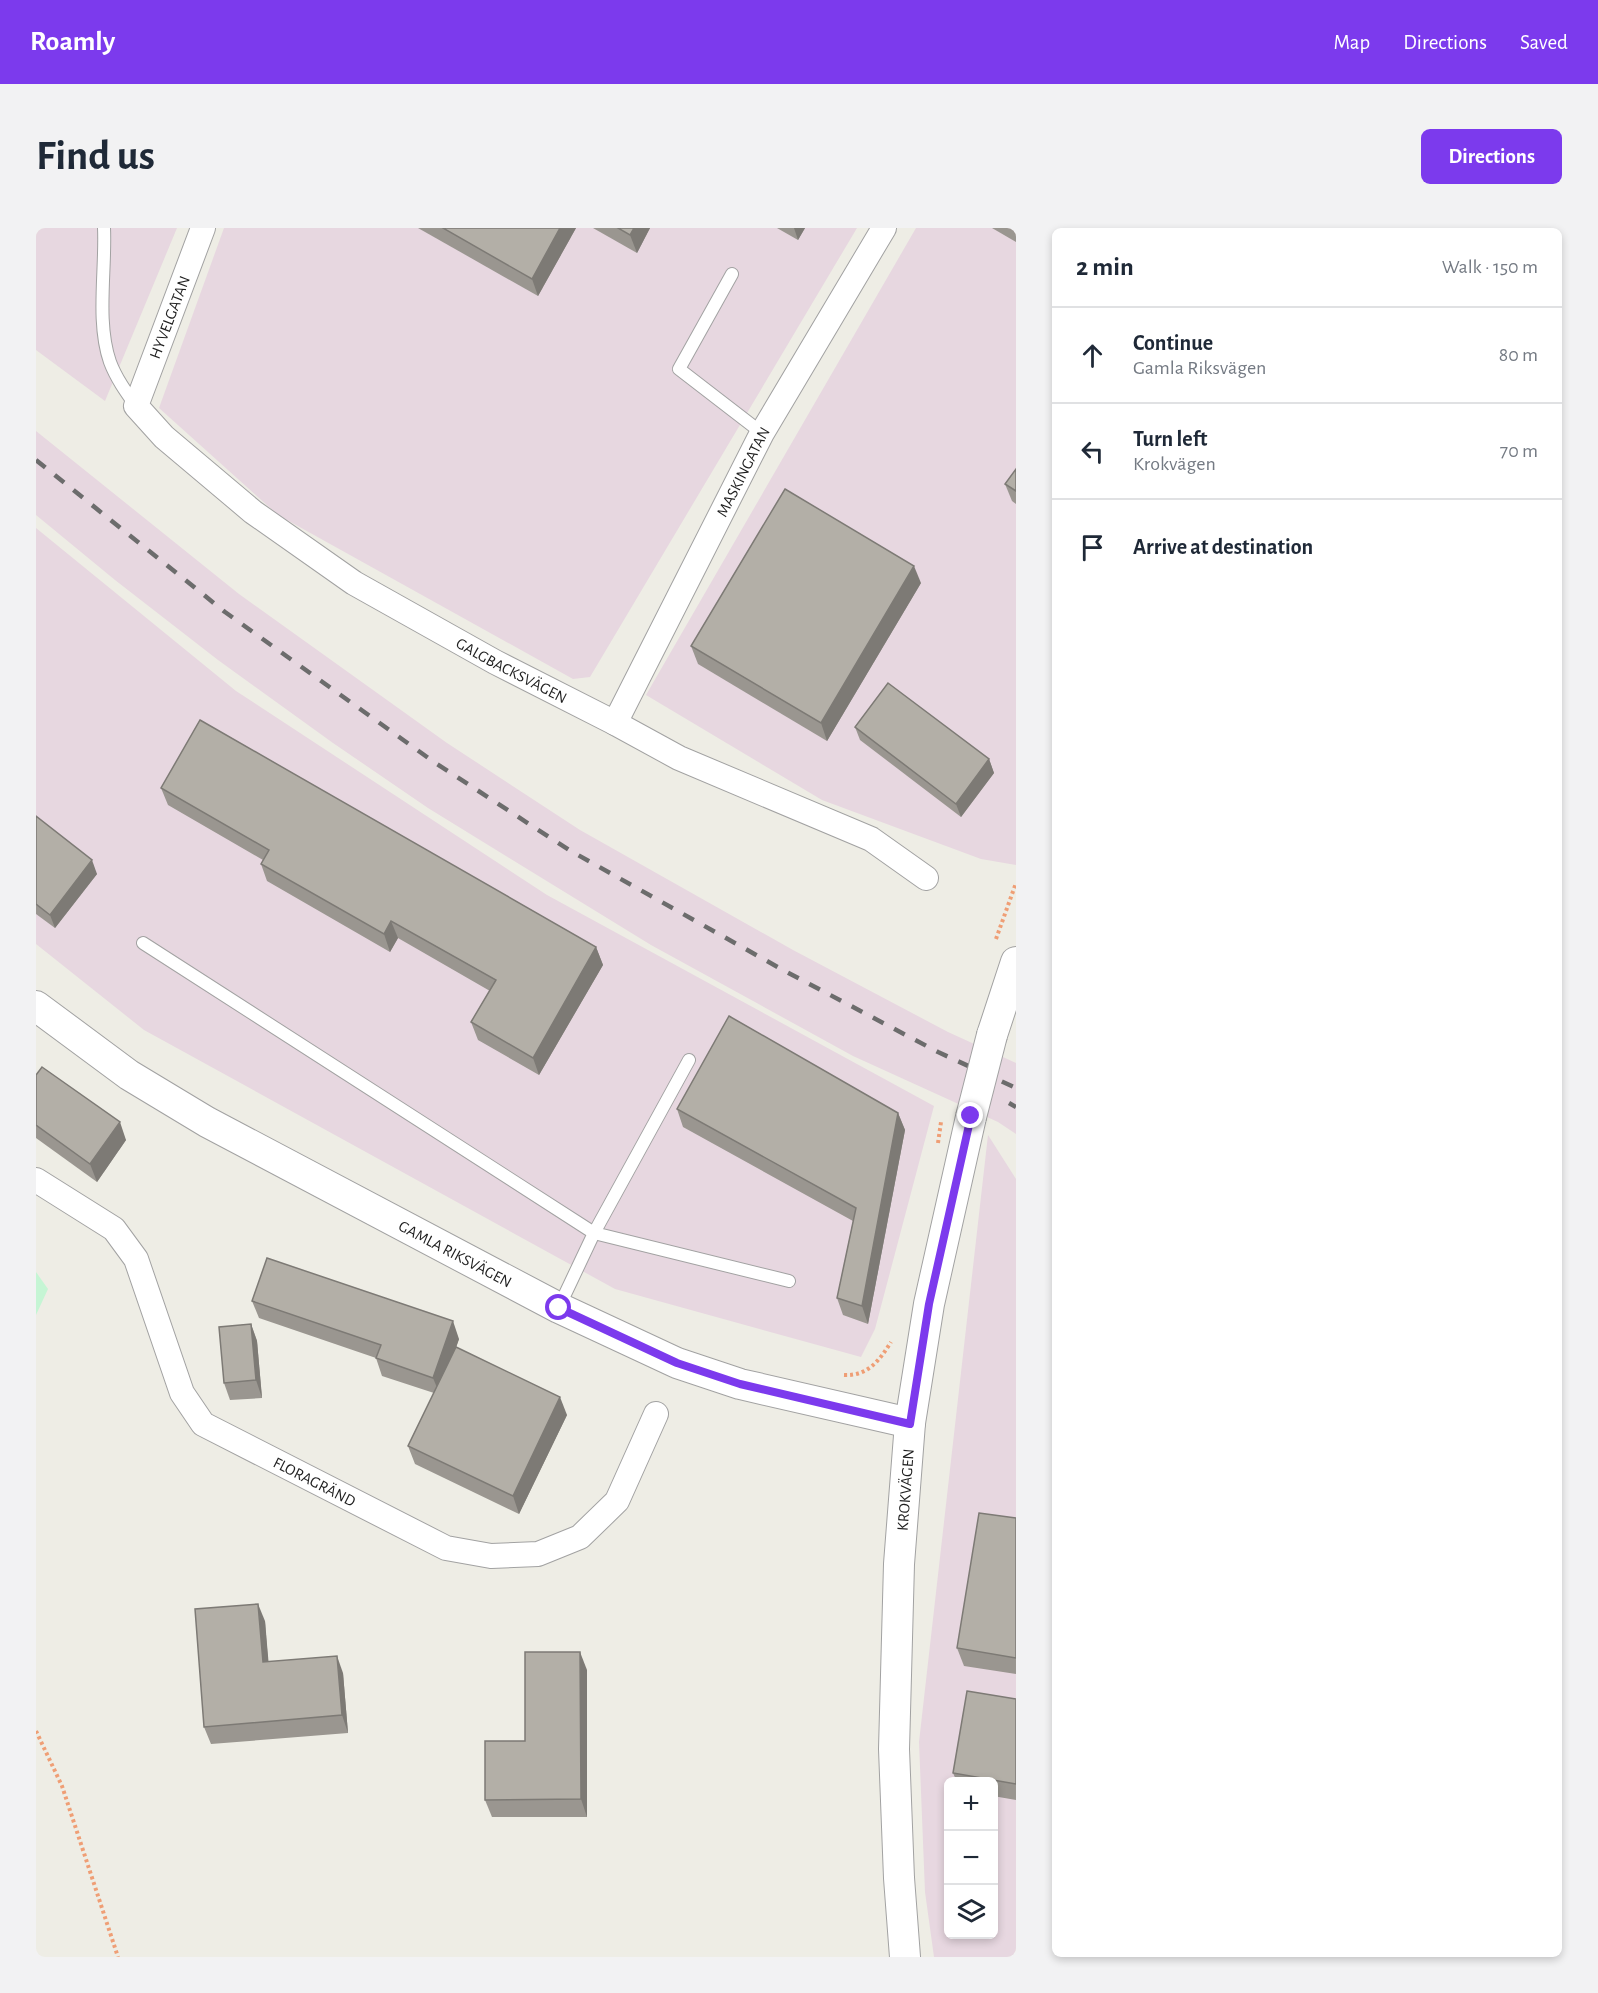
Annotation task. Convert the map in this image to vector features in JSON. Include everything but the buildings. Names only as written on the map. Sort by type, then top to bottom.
[{"type":"street","name":"HYVELGATAN","points":[[136,406],[203,228]]},
{"type":"street","name":"MASKINGATAN","points":[[615,723],[762,433],[884,228]]},
{"type":"street","name":"GALGBACKSVÄGEN","points":[[136,406],[164,437],[253,512],[354,583],[495,662],[679,758],[872,839],[926,878]]},
{"type":"street","name":"KROKVÄGEN","points":[[905,1957],[899,1878],[894,1749],[899,1564],[910,1424],[929,1304],[964,1145],[992,1035],[1016,962]]},
{"type":"street","name":"GAMLA RIKSVÄGEN","points":[[36,1006],[129,1075],[207,1122],[559,1308],[677,1363],[740,1384],[910,1424]]},
{"type":"street","name":"FLORAGRÄND","points":[[36,1180],[114,1228],[136,1259],[182,1393],[203,1424],[446,1548],[491,1556],[538,1554],[580,1537],[617,1501],[656,1414]]},
{"type":"lane","points":[[104,228],[105,342],[110,362],[121,386],[136,406]]},
{"type":"lane","points":[[732,274],[679,369],[762,433]]},
{"type":"lane","points":[[143,943],[594,1233],[789,1281]]},
{"type":"lane","points":[[559,1308],[594,1233],[689,1060]]},
{"type":"path","points":[[36,1731],[62,1786],[118,1957]]},
{"type":"shaded area","points":[[36,228],[177,228],[105,401],[36,350]]},
{"type":"shaded area","points":[[224,228],[857,228],[590,677],[573,679],[278,515],[159,408]]},
{"type":"shaded area","points":[[916,228],[1016,228],[1016,865],[981,859],[822,800],[646,695]]},
{"type":"shaded area","points":[[36,431],[239,594],[447,743],[580,830],[793,950],[948,1032],[1016,1063],[1016,1134],[998,1122],[853,1056],[651,945],[428,808],[333,743],[218,660],[36,515]]},
{"type":"shaded area","points":[[36,528],[236,691],[547,895],[934,1106],[875,1329],[861,1357],[615,1289],[144,1030],[36,944]]},
{"type":"shaded area","points":[[988,1135],[1016,1179],[1016,1957],[934,1957],[925,1892],[919,1742]]},
{"type":"green space","points":[[36,1272],[48,1289],[36,1315]]},
{"type":"railway","points":[[36,460],[225,612],[434,762],[569,850],[783,970],[938,1052],[1016,1088]]},
{"type":"railway","points":[[1009,1103],[1016,1107]]},
{"type":"route","points":[[559,1308],[677,1363],[740,1384],[910,1424],[929,1304],[971,1116]]}]
